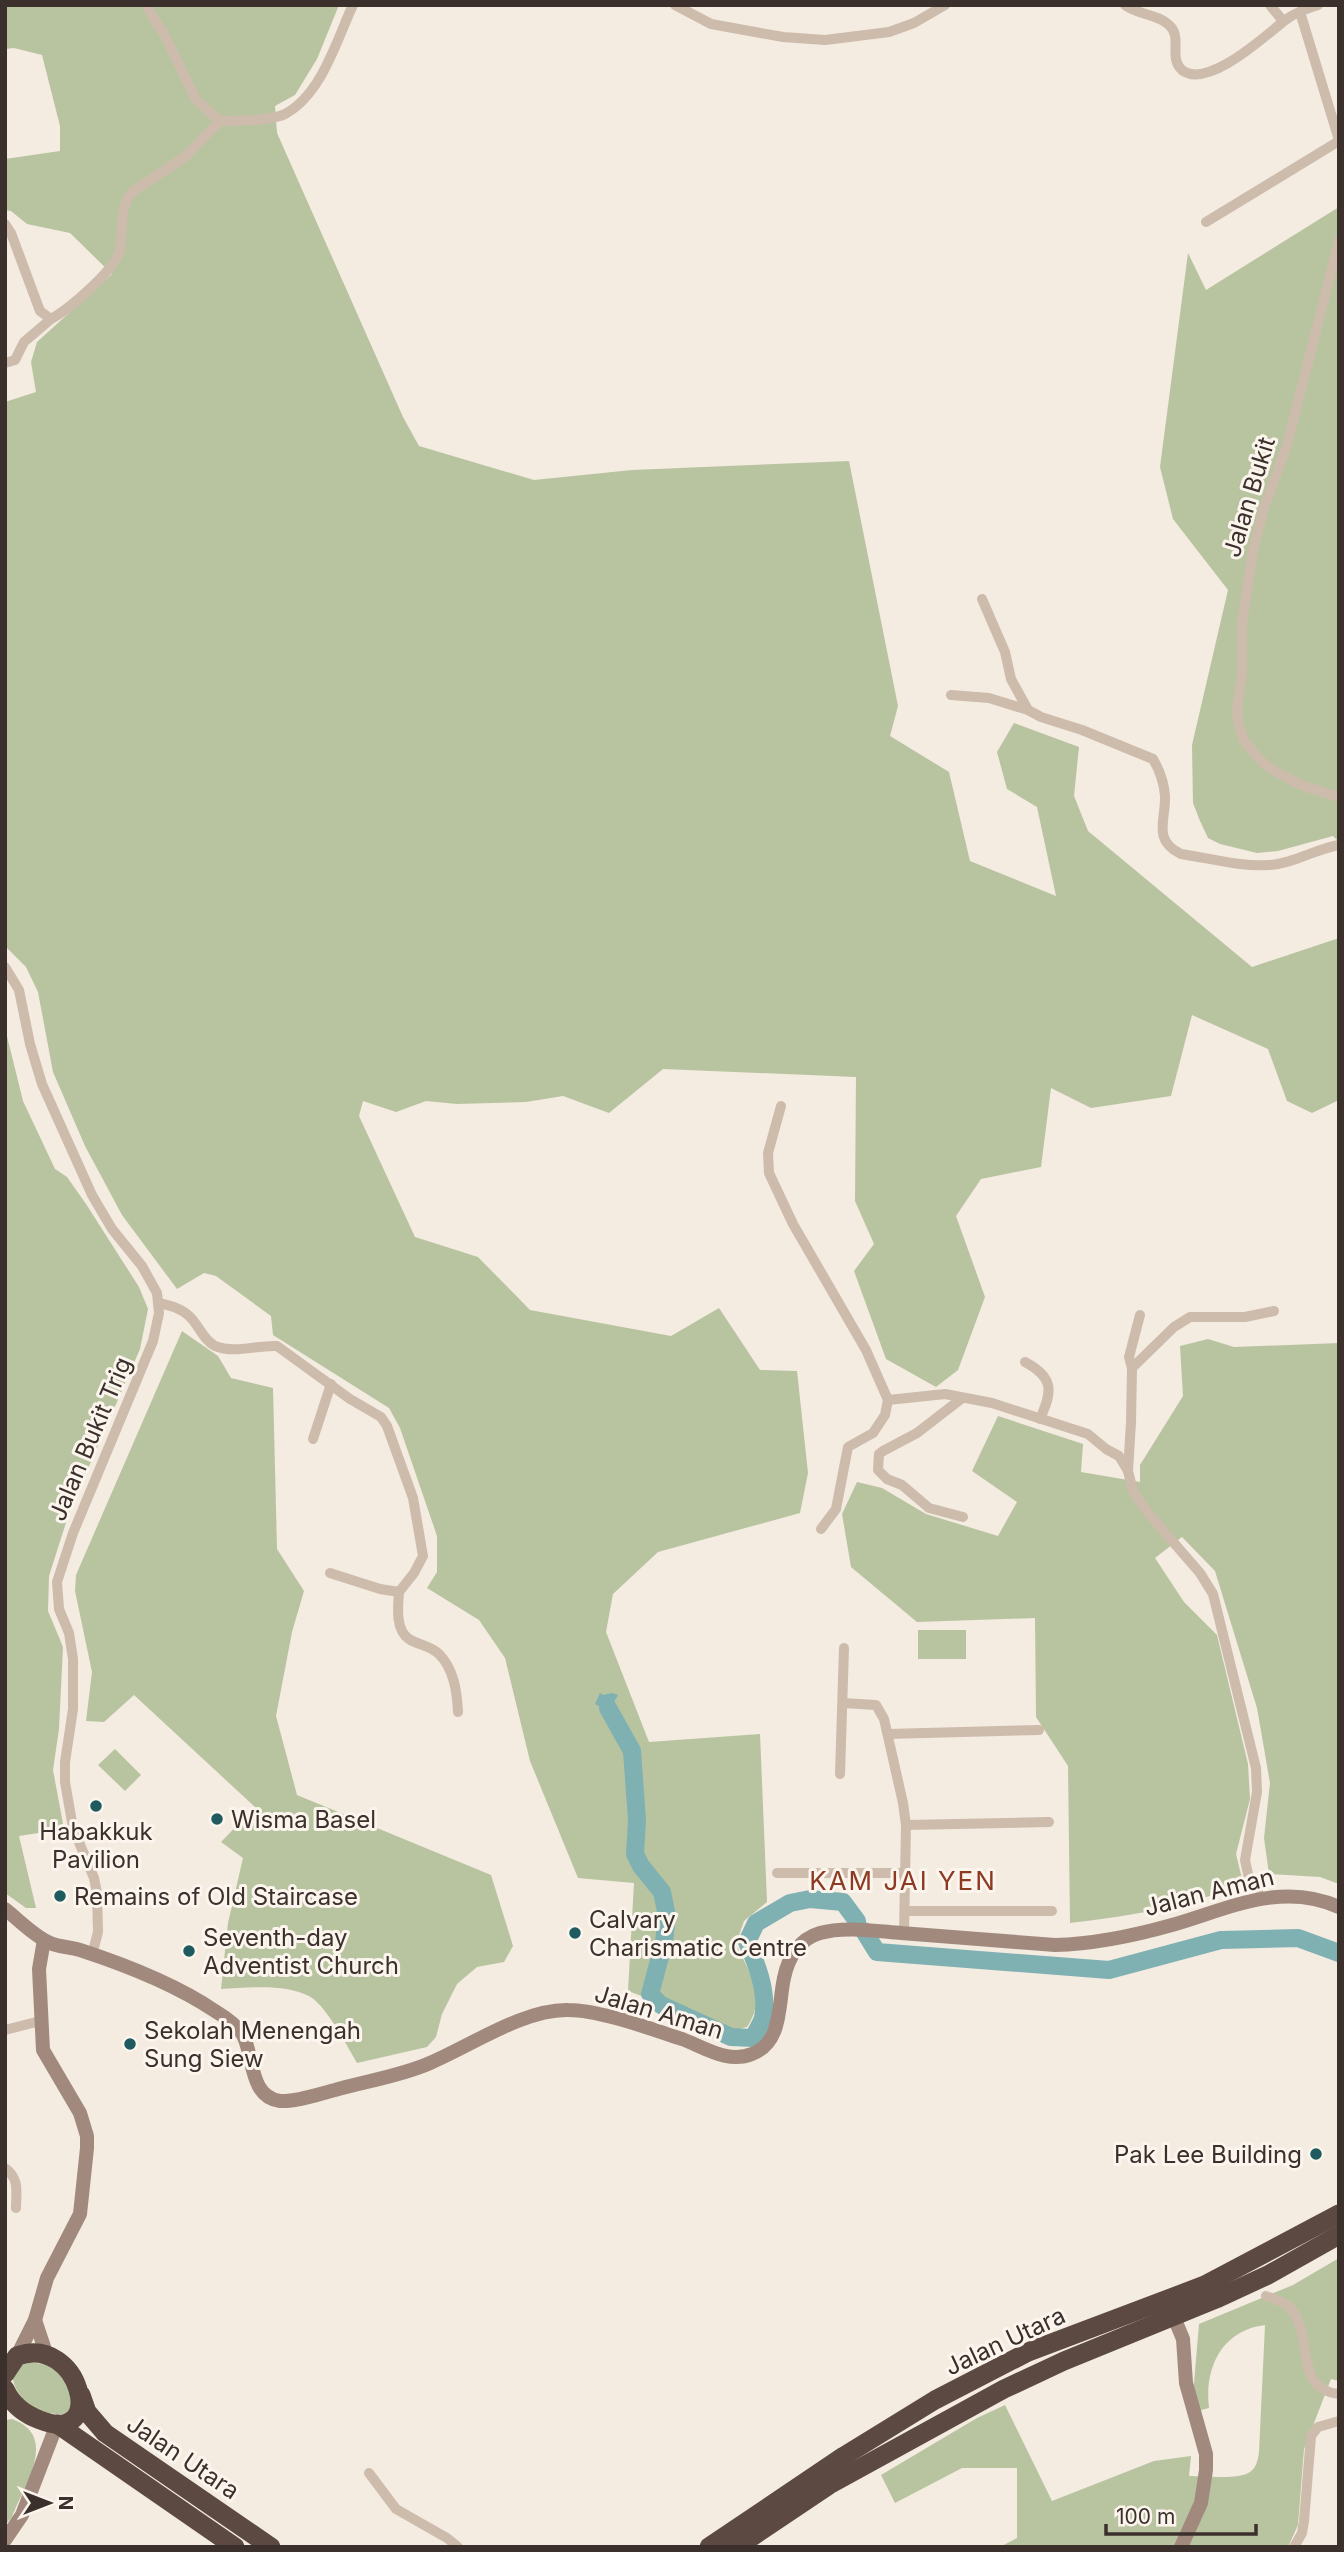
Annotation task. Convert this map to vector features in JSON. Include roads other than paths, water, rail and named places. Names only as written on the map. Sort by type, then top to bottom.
[{"type":"highway","name":"Jalan Utara","points":[[709,2547],[844,2456],[935,2400],[1028,2353],[1205,2285],[1339,2214]]},
{"type":"highway","name":"Jalan Utara","points":[[737,2547],[829,2485],[1004,2389],[1216,2299],[1268,2275],[1339,2235]]},
{"type":"highway","points":[[5,2374],[11,2360],[32,2353],[47,2356]]},
{"type":"highway","name":"Jalan Utara","points":[[47,2356],[63,2365],[71,2374],[86,2413],[105,2433],[271,2547]]},
{"type":"highway","points":[[5,2389],[12,2409]]},
{"type":"highway","points":[[57,2424],[67,2423],[78,2414],[81,2395]]},
{"type":"highway","name":"Jalan Utara","points":[[12,2409],[57,2424],[235,2547]]},
{"type":"street","points":[[146,5],[166,38],[196,100],[220,121]]},
{"type":"street","points":[[5,363],[15,360],[24,342],[63,312],[115,262],[120,250],[122,213],[132,192],[185,157],[220,121],[282,115],[301,102],[319,78],[353,5]]},
{"type":"street","points":[[675,5],[710,24],[783,37],[825,40],[888,32],[914,23],[945,5]]},
{"type":"street","points":[[1125,5],[1170,25],[1177,39],[1176,54],[1179,65],[1189,73],[1200,74],[1218,68],[1265,37],[1283,21],[1318,5]]},
{"type":"street","points":[[1270,5],[1283,21]]},
{"type":"street","points":[[1206,222],[1339,141],[1300,12]]},
{"type":"street","points":[[5,224],[11,233],[40,310],[51,319]]},
{"type":"street","name":"Jalan Bukit","points":[[1339,240],[1287,445],[1263,511],[1253,551],[1242,623],[1242,674],[1237,708],[1238,723],[1244,741],[1252,753],[1278,773],[1303,786],[1339,797]]},
{"type":"street","points":[[982,599],[1005,652],[1011,679],[1028,710]]},
{"type":"street","points":[[951,695],[989,698],[1028,710],[1153,759],[1162,777],[1164,790],[1162,835],[1167,845],[1181,854],[1240,864],[1269,865],[1339,845]]},
{"type":"street","points":[[5,967],[19,990],[30,1044],[42,1084],[92,1195],[112,1229],[150,1278],[159,1303],[176,1307],[190,1317],[212,1345],[227,1349],[277,1346],[381,1417],[387,1426],[413,1498],[423,1556],[414,1573],[398,1592],[399,1619],[403,1633],[409,1640],[429,1647],[439,1654],[446,1664],[457,1691],[458,1712]]},
{"type":"street","points":[[781,1106],[768,1153],[769,1173],[793,1224],[866,1350],[888,1400],[885,1415],[873,1433],[848,1447],[836,1509],[821,1529]]},
{"type":"street","name":"Jalan Bukit Trig","points":[[92,1955],[98,1932],[97,1893],[94,1878],[73,1828],[65,1782],[65,1762],[73,1709],[73,1659],[69,1633],[59,1609],[57,1582],[73,1533],[153,1341],[158,1325],[159,1303]]},
{"type":"street","points":[[1132,1368],[1174,1327],[1190,1317],[1245,1317],[1274,1311]]},
{"type":"street","points":[[1140,1315],[1129,1357],[1132,1368],[1128,1471],[1133,1491],[1148,1513],[1200,1573],[1217,1605],[1256,1768],[1257,1792],[1245,1860],[1250,1883],[1263,1899]]},
{"type":"street","points":[[1025,1362],[1039,1371],[1048,1384],[1048,1400],[1040,1419]]},
{"type":"street","points":[[313,1439],[331,1384]]},
{"type":"street","points":[[888,1400],[945,1394],[992,1403],[1088,1434],[1106,1450],[1119,1456],[1128,1471]]},
{"type":"street","points":[[961,1399],[917,1433],[879,1454],[877,1464],[878,1470],[887,1479],[902,1485],[929,1508],[963,1517]]},
{"type":"street","points":[[330,1573],[398,1592]]},
{"type":"street","points":[[840,1774],[844,1648]]},
{"type":"street","points":[[843,1703],[876,1705],[882,1713],[888,1734],[906,1825],[904,1933]]},
{"type":"street","points":[[888,1734],[1039,1730]]},
{"type":"street","points":[[906,1825],[1049,1822]]},
{"type":"street","points":[[777,1873],[904,1873]]},
{"type":"street","name":"Jalan Aman","points":[[44,1940],[92,1955],[186,1993],[233,2024],[242,2034],[261,2090],[271,2098],[281,2101],[313,2096],[427,2064],[523,2018],[551,2011],[569,2010],[605,2017],[683,2040],[725,2056],[754,2054],[773,2036],[778,2022],[789,1957],[800,1945],[822,1932],[904,1933],[1055,1945],[1077,1944],[1144,1932],[1263,1899],[1298,1895],[1339,1907]]},
{"type":"street","points":[[5,1909],[44,1940],[40,1956],[43,2050],[80,2113],[87,2136],[79,2214],[47,2278],[35,2320],[11,2360]]},
{"type":"street","points":[[905,1911],[1052,1911]]},
{"type":"street","points":[[5,2030],[40,2021]]},
{"type":"street","points":[[5,2168],[17,2183],[16,2208]]},
{"type":"street","points":[[1266,2297],[1285,2303],[1298,2321],[1309,2371],[1316,2385],[1322,2390],[1339,2394]]},
{"type":"street","points":[[1173,2315],[1182,2339],[1186,2383],[1206,2454],[1201,2503],[1186,2544]]},
{"type":"street","points":[[35,2320],[47,2356]]},
{"type":"street","points":[[1294,2547],[1302,2533],[1304,2521],[1311,2437],[1318,2427],[1339,2421]]},
{"type":"street","points":[[6,2542],[22,2515],[57,2424]]},
{"type":"street","points":[[369,2473],[396,2509],[458,2547]]},
{"type":"water","points":[[600,1693],[618,1695],[612,1706],[603,1708],[595,1704]]},
{"type":"waterway","points":[[608,1708],[632,1751],[637,1820],[635,1854],[662,1892],[667,1916],[664,1942],[650,1994],[661,2005],[731,2037],[753,2038],[763,2018],[764,2008],[761,1979],[747,1942],[756,1923],[790,1903],[810,1899],[843,1902],[857,1921]]},
{"type":"waterway","points":[[864,1931],[877,1952],[1109,1970],[1221,1940],[1298,1938],[1339,1953]]},
{"type":"place","name":"Habakkuk Pavilion","points":[[96,1806]]},
{"type":"place","name":"Wisma Basel","points":[[217,1819]]},
{"type":"place","name":"Remains of Old Staircase","points":[[60,1896]]},
{"type":"place","name":"Calvary Charismatic Centre","points":[[575,1933]]},
{"type":"place","name":"Seventh-day Adventist Church","points":[[189,1951]]},
{"type":"place","name":"Sekolah Menengah Sung Siew","points":[[130,2044]]},
{"type":"place","name":"Pak Lee Building","points":[[1316,2154]]},
{"type":"district","name":"KAM JAI YEN","points":[[903,1880]]}]
